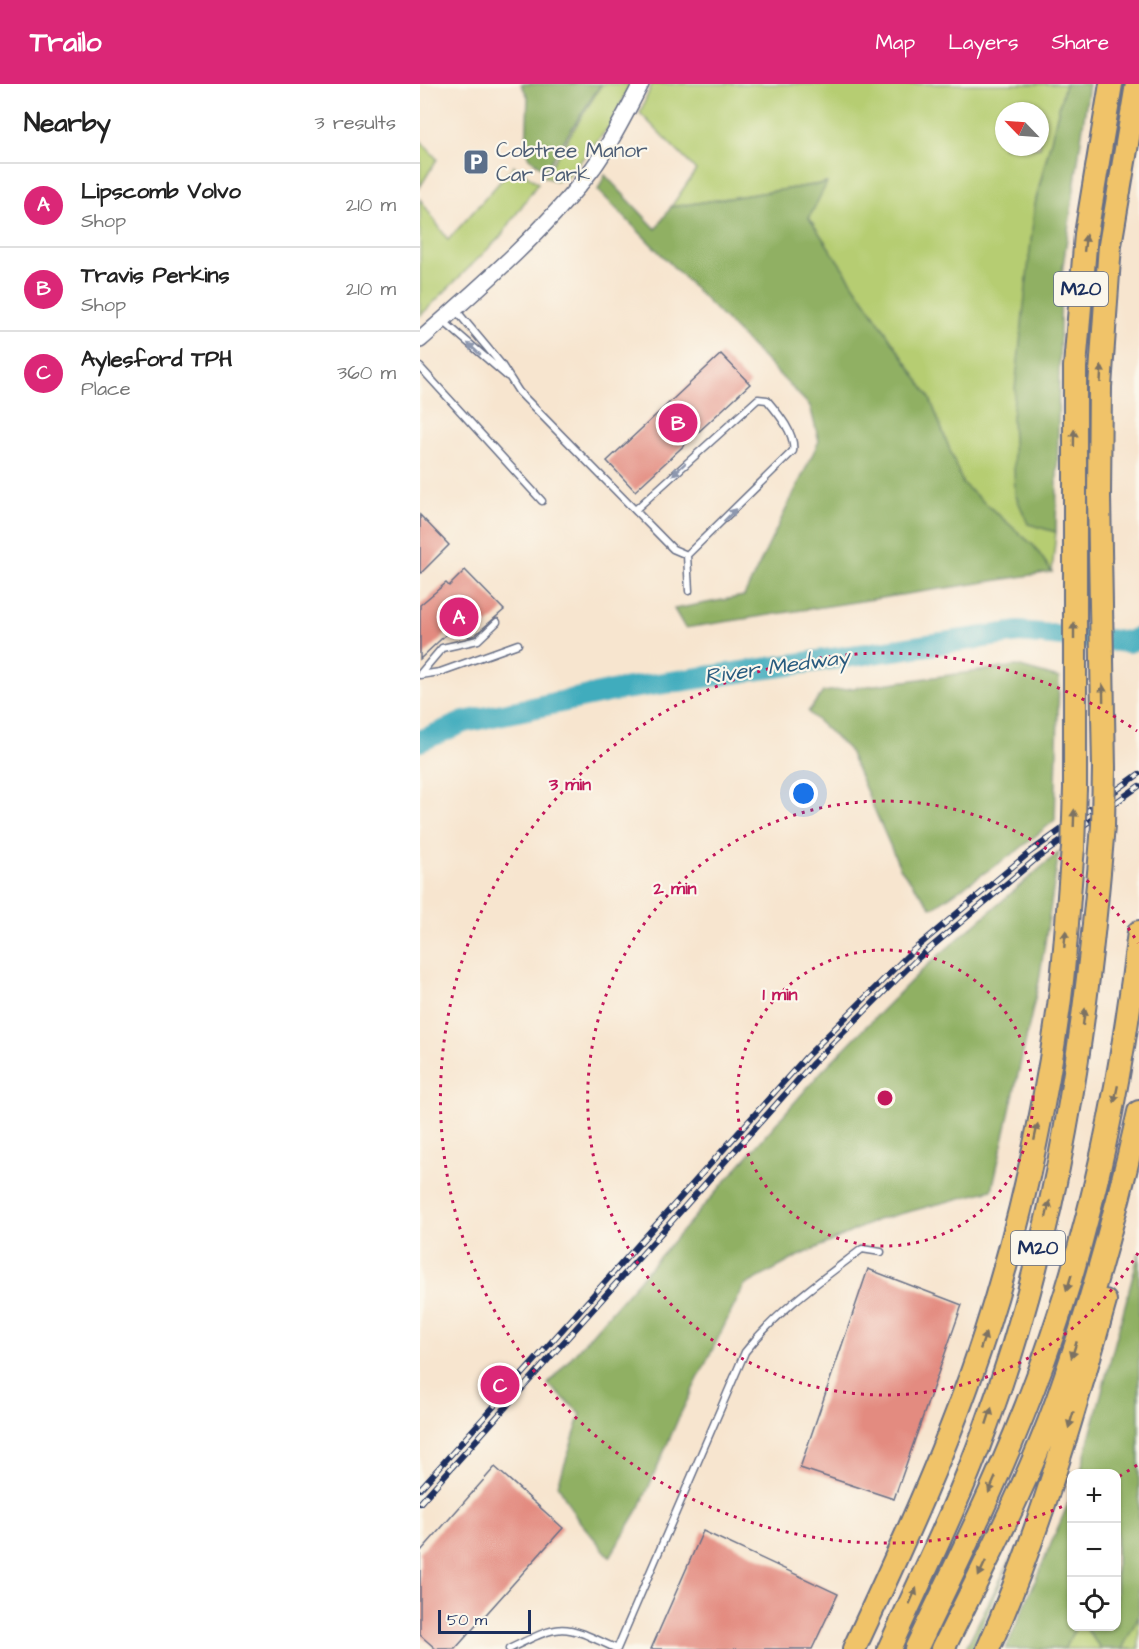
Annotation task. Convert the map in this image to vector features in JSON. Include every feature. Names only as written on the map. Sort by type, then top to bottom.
[{"type":"highway","name":"M20","points":[[855,1649],[950,1433],[985,1334],[1027,1177],[1059,1007],[1073,848],[1075,788],[1073,496],[1075,368],[1079,306],[1094,175],[1111,84]]},
{"type":"highway","name":"M20","points":[[889,1649],[985,1429],[1024,1310],[1058,1167],[1080,1052],[1096,919],[1103,825],[1100,387],[1110,245],[1137,84]]},
{"type":"highway","name":"M20","points":[[916,1649],[1016,1432],[1070,1282],[1097,1179],[1122,1066],[1139,932]]},
{"type":"highway","points":[[943,1649],[1021,1487],[1056,1402],[1119,1204],[1139,1112]]},
{"type":"highway","points":[[988,1649],[1038,1523],[1071,1421],[1113,1274],[1139,1118]]},
{"type":"highway","name":"M20","points":[[846,1649],[908,1532]]},
{"type":"street","points":[[420,340],[507,263],[567,199],[611,140],[641,84]]},
{"type":"lane","points":[[455,308],[501,364],[507,376]]},
{"type":"lane","points":[[442,320],[507,376],[564,441],[672,549],[687,555]]},
{"type":"lane","points":[[420,367],[542,501]]},
{"type":"lane","points":[[635,510],[737,415],[758,399],[767,400],[786,427],[794,446],[793,451],[687,555]]},
{"type":"lane","points":[[687,555],[690,591]]},
{"type":"lane","points":[[420,675],[442,648],[478,640],[498,622]]},
{"type":"lane","points":[[420,675],[440,672],[518,644]]},
{"type":"lane","points":[[509,1649],[549,1630],[566,1628],[617,1649],[745,1352],[788,1304],[862,1249],[881,1251]]},
{"type":"green space","points":[[521,84],[601,84],[545,170],[529,158],[526,151],[528,97]]},
{"type":"green space","points":[[602,84],[631,84],[609,127],[568,176],[557,181],[544,177]]},
{"type":"green space","points":[[652,84],[1065,84],[1049,147],[1049,102],[995,102],[995,156],[1047,156],[1034,207],[1031,247],[1028,524],[1056,532],[1052,572],[1034,546],[963,484],[929,396],[809,218],[826,183],[671,207],[696,170],[640,113]]},
{"type":"green space","points":[[1065,84],[1089,84],[1061,280],[1056,532],[1028,524],[1015,494],[1012,417],[1035,204],[1047,156],[1049,156]]},
{"type":"green space","points":[[420,140],[437,159],[420,187]]},
{"type":"green space","points":[[514,166],[538,183],[501,236],[420,316],[420,199],[448,240]]},
{"type":"green space","points":[[605,175],[656,229],[671,207],[827,183],[809,218],[929,396],[963,484],[1034,546],[1052,572],[685,628],[674,609],[744,596],[819,441],[810,406],[598,190]]},
{"type":"green space","points":[[1017,666],[1059,678],[1055,820],[1017,851],[932,908],[900,868],[848,749],[808,712],[823,692]]},
{"type":"green space","points":[[1059,852],[1039,981],[992,1190],[877,1220],[797,1257],[744,1286],[679,1417],[640,1507],[610,1557],[576,1517],[558,1485],[581,1414],[548,1384],[822,1071],[924,968]]},
{"type":"green space","points":[[1139,1253],[1139,1615],[1122,1649],[1101,1649],[1088,1631],[1121,1631],[1121,1469],[1081,1469]]},
{"type":"green space","points":[[1067,1506],[1067,1631],[1074,1631],[1064,1649],[1006,1649]]},
{"type":"green space","points":[[1014,1552],[972,1649],[965,1649]]},
{"type":"green space","points":[[1139,1615],[1139,1649],[1122,1649]]},
{"type":"green space","points":[[1074,1631],[1088,1631],[1101,1649],[1064,1649]]},
{"type":"building","points":[[721,354],[750,384],[635,491],[607,461]]},
{"type":"building","points":[[420,515],[449,545],[420,574]]},
{"type":"building","points":[[465,570],[504,610],[475,635],[469,637],[457,624],[420,659],[420,605],[446,583],[449,586]]},
{"type":"building","points":[[868,1269],[962,1305],[894,1499],[800,1468]]},
{"type":"building","points":[[495,1467],[563,1528],[455,1649],[436,1649],[420,1635],[420,1552]]},
{"type":"building","points":[[703,1531],[838,1594],[812,1649],[651,1649]]},
{"type":"waterway","name":"River Medway","points":[[420,741],[464,722],[623,689],[1019,632],[1129,642],[1139,637]]},
{"type":"railway","points":[[420,1489],[806,1057],[911,952],[1030,852],[1139,774]]},
{"type":"railway","points":[[420,1503],[813,1063],[917,959],[1036,859],[1139,786]]},
{"type":"place","name":"Cobtree Manor Car Park","points":[[476,162]]},
{"type":"place","name":"Travis Perkins","points":[[678,423]]},
{"type":"place","name":"Lipscomb Volvo","points":[[459,617]]},
{"type":"place","name":"Aylesford TPH","points":[[500,1385]]}]
